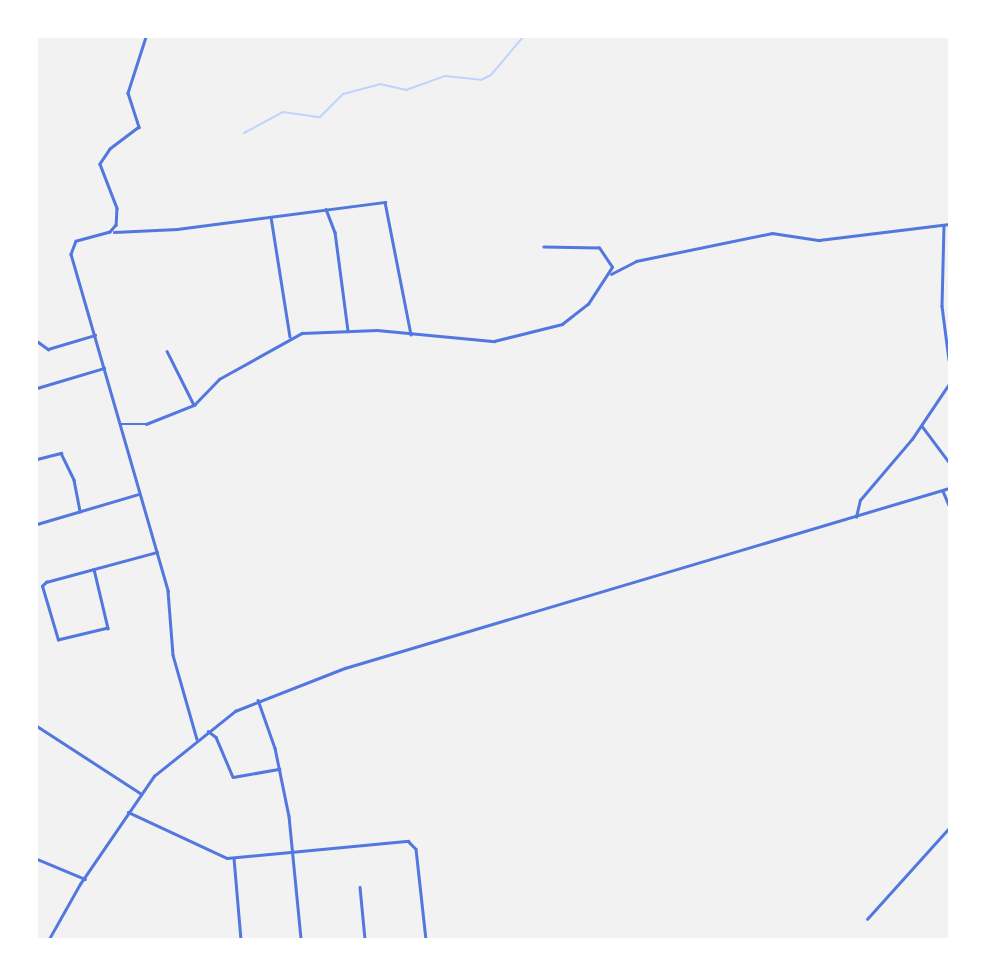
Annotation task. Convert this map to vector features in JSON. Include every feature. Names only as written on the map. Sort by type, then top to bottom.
[{"type":"street","points":[[110,232],[117,208],[100,164],[110,149],[139,127],[128,93],[146,37]]},
{"type":"street","points":[[197,739],[173,655],[168,591],[71,249],[80,239],[110,232],[177,229],[370,201],[389,206],[411,336]]},
{"type":"street","points":[[326,209],[335,232],[348,331]]},
{"type":"street","points":[[271,217],[290,337]]},
{"type":"street","points":[[120,424],[146,424],[194,405],[219,379],[302,332],[348,331],[494,341],[562,324],[588,304],[609,276],[636,261],[772,233],[819,240],[949,224]]},
{"type":"street","points":[[944,225],[944,332],[949,360]]},
{"type":"street","points":[[544,247],[599,248],[609,256],[609,276]]},
{"type":"street","points":[[944,332],[949,327]]},
{"type":"street","points":[[37,341],[48,349],[95,335]]},
{"type":"street","points":[[167,351],[194,405]]},
{"type":"street","points":[[37,388],[104,368]]},
{"type":"street","points":[[856,517],[860,500],[921,425],[949,384]]},
{"type":"street","points":[[921,425],[949,463]]},
{"type":"street","points":[[37,459],[61,453],[74,480],[80,511]]},
{"type":"street","points":[[49,939],[140,793],[197,739],[258,700],[345,668],[949,488]]},
{"type":"street","points":[[943,491],[949,505]]},
{"type":"street","points":[[37,524],[139,494]]},
{"type":"street","points":[[94,569],[108,628],[58,640],[42,586],[94,569],[157,552]]},
{"type":"street","points":[[258,700],[280,769],[293,853],[301,939]]},
{"type":"street","points":[[37,726],[140,793]]},
{"type":"street","points":[[208,731],[216,737],[233,777],[280,769]]},
{"type":"street","points":[[128,812],[211,854],[234,858],[401,840],[413,844],[426,939]]},
{"type":"street","points":[[867,919],[949,828]]},
{"type":"street","points":[[234,858],[241,939]]},
{"type":"street","points":[[37,859],[85,879]]},
{"type":"street","points":[[360,887],[365,939]]},
{"type":"waterway","points":[[244,133],[283,112],[320,117],[343,94],[380,84],[406,90],[445,76],[481,80],[491,75],[523,37]]}]
